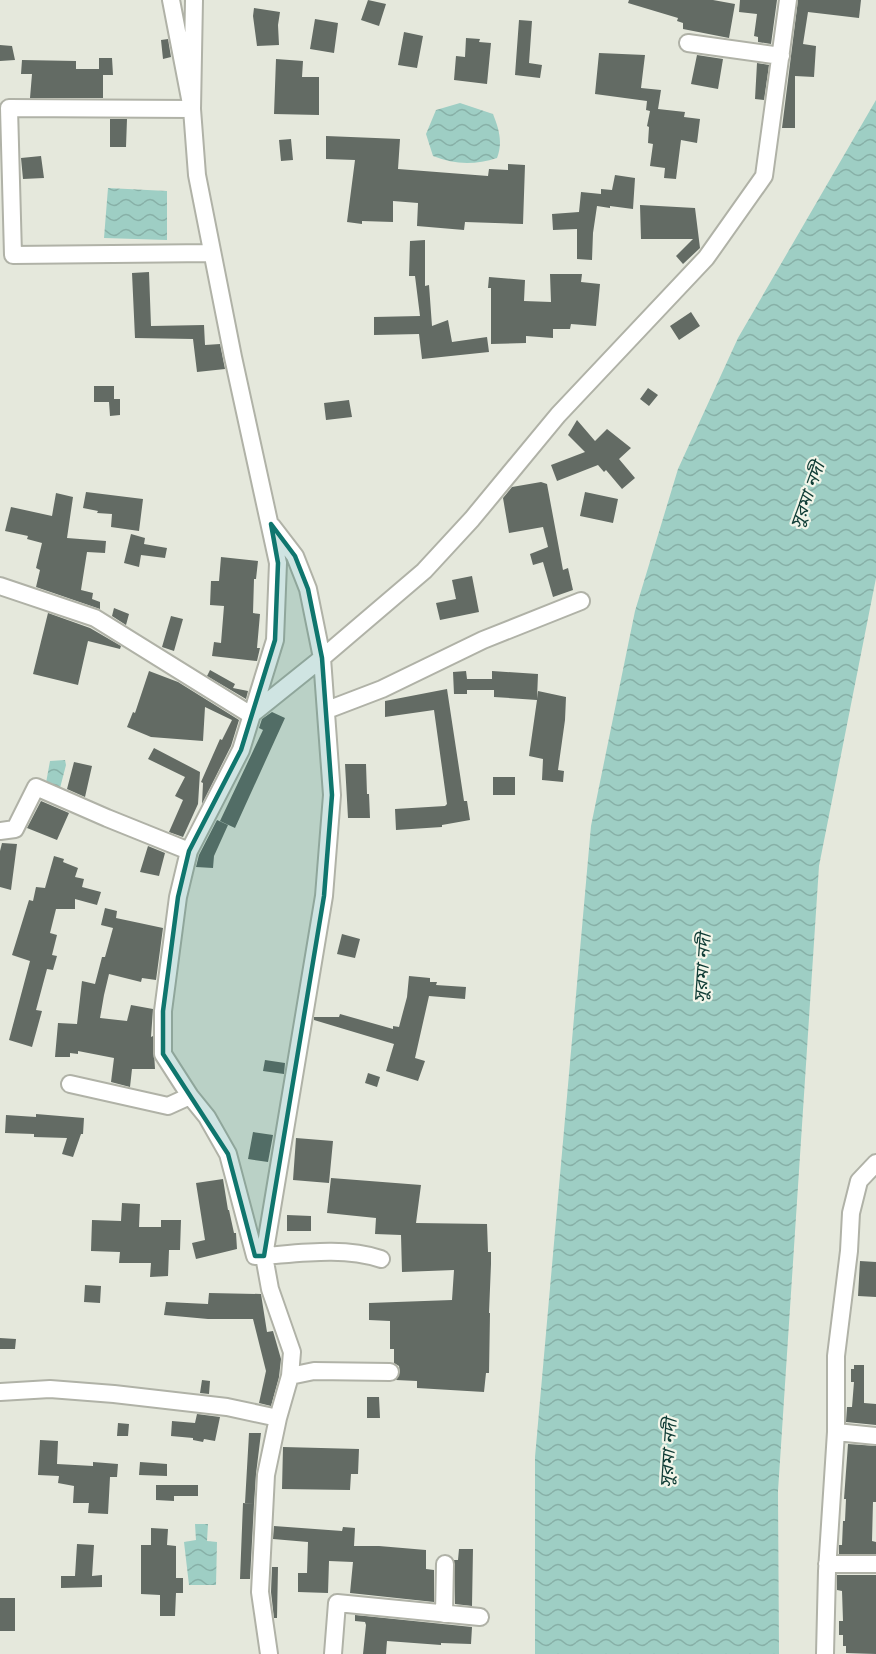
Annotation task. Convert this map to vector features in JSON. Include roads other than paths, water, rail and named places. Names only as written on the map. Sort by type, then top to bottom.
[{"type":"street","points":[[171,0],[192,109]]},
{"type":"street","points":[[251,715],[424,571],[472,519],[558,415],[706,258],[764,176],[788,0]]},
{"type":"street","points":[[194,2],[192,109],[197,175],[233,357],[278,563],[275,640],[242,750],[189,851],[178,897],[163,1011],[163,1054],[190,1096],[207,1117],[228,1154],[255,1256],[327,1252],[369,1255],[381,1259]]},
{"type":"street","points":[[688,43],[781,57]]},
{"type":"street","points":[[192,109],[9,108],[5,164],[13,255],[212,252]]},
{"type":"street","points":[[269,1654],[260,1592],[266,1475],[290,1376],[292,1352],[270,1289],[264,1256],[324,896],[332,795],[322,658],[308,589],[295,555],[270,524]]},
{"type":"street","points":[[0,586],[95,618],[251,715]]},
{"type":"street","points":[[327,710],[382,689],[483,640],[581,601]]},
{"type":"street","points":[[0,831],[15,830],[36,787],[189,851]]},
{"type":"street","points":[[70,1084],[168,1106],[190,1096]]},
{"type":"street","points":[[825,1654],[827,1564],[836,1432],[836,1356],[848,1260],[851,1213],[859,1180],[876,1163]]},
{"type":"street","points":[[290,1376],[314,1371],[390,1372]]},
{"type":"street","points":[[0,1392],[50,1389],[114,1394],[226,1407],[278,1418]]},
{"type":"street","points":[[836,1432],[876,1436]]},
{"type":"street","points":[[444,1614],[445,1564]]},
{"type":"street","points":[[827,1564],[876,1564]]},
{"type":"street","points":[[333,1654],[337,1603],[480,1617]]},
{"type":"water","name":"সুরমা নদী","points":[[876,100],[876,578],[819,866],[778,1491],[779,1654],[535,1654],[535,1457],[591,826],[635,611],[678,469],[738,338]]},
{"type":"water","points":[[460,103],[493,114],[500,136],[497,158],[465,163],[433,156],[426,134],[436,110]]},
{"type":"water","points":[[108,188],[167,191],[167,240],[104,238]]},
{"type":"water","points":[[65,760],[66,765],[60,788],[46,783],[50,761]]},
{"type":"water","points":[[195,1524],[208,1524],[207,1541],[217,1542],[216,1585],[189,1585],[184,1542],[196,1540]]}]
